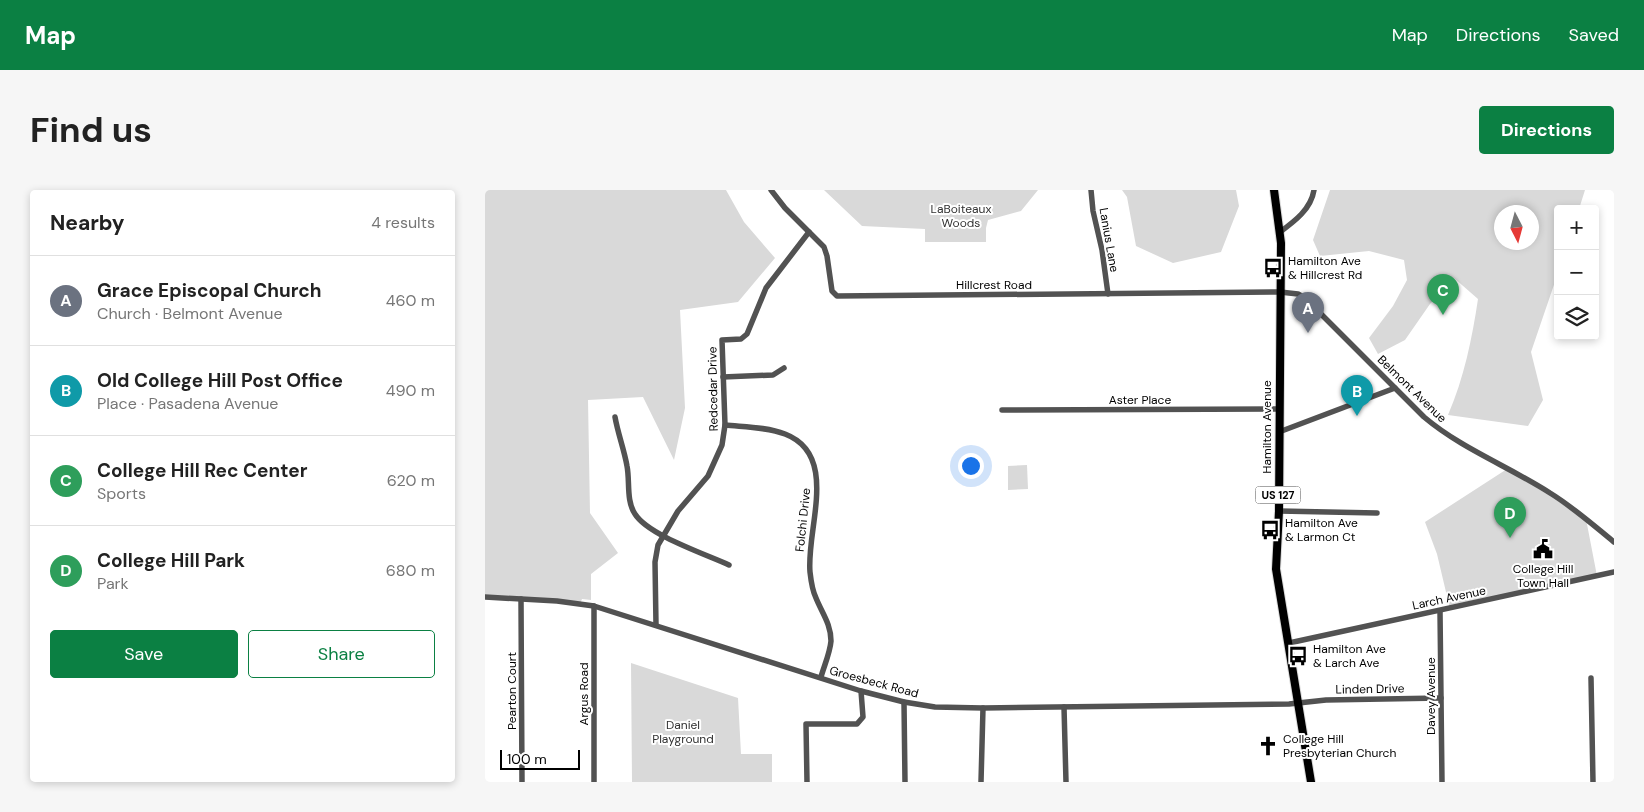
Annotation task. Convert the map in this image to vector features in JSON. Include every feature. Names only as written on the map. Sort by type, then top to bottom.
[{"type":"main road","name":"Hamilton Avenue","points":[[1274,190],[1280,232],[1279,511],[1276,570],[1311,782]]},
{"type":"street","name":"Hillcrest Road","points":[[771,190],[785,208],[824,247],[832,291],[837,296],[1280,292]]},
{"type":"street","name":"Lanius Lane","points":[[1091,190],[1108,294]]},
{"type":"street","points":[[1280,232],[1303,214],[1314,190]]},
{"type":"street","name":"Redcedar Drive","points":[[656,625],[656,553],[663,536],[678,511],[708,476],[722,445],[725,425],[722,340],[741,339],[747,334],[766,288],[809,232]]},
{"type":"street","name":"Belmont Avenue","points":[[1280,292],[1298,294],[1305,298],[1424,418],[1439,430],[1471,450],[1550,493],[1573,508],[1614,542]]},
{"type":"street","points":[[723,377],[773,376],[784,368]]},
{"type":"street","points":[[1279,432],[1395,388]]},
{"type":"street","name":"Aster Place","points":[[1002,410],[1278,409]]},
{"type":"street","points":[[615,417],[627,467],[631,507],[641,522],[663,536],[729,565]]},
{"type":"street","name":"Folchi Drive","points":[[725,425],[784,434],[803,445],[814,462],[817,484],[809,570],[813,592],[827,620],[830,634],[830,644],[821,678]]},
{"type":"street","points":[[1279,511],[1377,513]]},
{"type":"street","name":"Larch Avenue","points":[[1289,643],[1614,572]]},
{"type":"street","name":"Groesbeck Road","points":[[485,597],[557,601],[594,606],[861,691],[904,702],[947,708],[1289,704],[1298,702]]},
{"type":"street","name":"Pearton Court","points":[[521,599],[522,782]]},
{"type":"street","name":"Argus Road","points":[[594,606],[594,782]]},
{"type":"street","name":"Davey Avenue","points":[[1440,611],[1442,782]]},
{"type":"street","points":[[1591,678],[1593,782]]},
{"type":"street","points":[[807,782],[806,724],[857,724],[863,717],[861,691]]},
{"type":"street","name":"Linden Drive","points":[[1298,702],[1441,698]]},
{"type":"street","points":[[904,702],[905,782]]},
{"type":"street","points":[[1064,707],[1066,782]]},
{"type":"street","points":[[981,782],[983,708]]},
{"type":"green space","points":[[485,190],[726,190],[744,222],[775,258],[738,302],[680,310],[685,408],[674,460],[643,397],[588,400],[590,513],[618,553],[591,574],[591,600],[582,599],[580,604],[485,597]]},
{"type":"green space","name":"LaBoiteaux Woods","points":[[824,190],[1038,190],[1021,211],[988,220],[986,242],[925,242],[925,229],[862,226]]},
{"type":"green space","points":[[1122,190],[1236,190],[1239,206],[1221,252],[1173,263],[1136,246],[1127,197]]},
{"type":"green space","points":[[1330,190],[1585,190],[1580,205],[1554,205],[1554,285],[1531,352],[1543,400],[1528,426],[1448,415],[1459,387],[1467,358],[1478,299],[1454,278],[1430,304],[1405,340],[1378,354],[1369,338],[1393,306],[1407,280],[1404,260],[1369,251],[1320,256],[1313,240]]},
{"type":"green space","points":[[1027,465],[1028,489],[1008,490],[1008,466]]},
{"type":"green space","points":[[1507,469],[1586,519],[1597,576],[1450,609],[1437,554],[1425,522]]},
{"type":"green space","name":"Daniel Playground","points":[[631,663],[738,698],[741,754],[772,754],[772,782],[632,782]]},
{"type":"place","name":"Hamilton Ave & Hillcrest Rd","points":[[1273,268]]},
{"type":"place","name":"College Hill Rec Center","points":[[1443,315]]},
{"type":"place","name":"Grace Episcopal Church","points":[[1308,333]]},
{"type":"place","name":"Old College Hill Post Office","points":[[1357,416]]},
{"type":"place","name":"Hamilton Ave & Larmon Ct","points":[[1270,530]]},
{"type":"place","name":"College Hill Park","points":[[1510,538]]},
{"type":"place","name":"College Hill Town Hall","points":[[1543,549]]},
{"type":"place","name":"Hamilton Ave & Larch Ave","points":[[1298,656]]},
{"type":"place","name":"College Hill Presbyterian Church","points":[[1268,746]]}]
